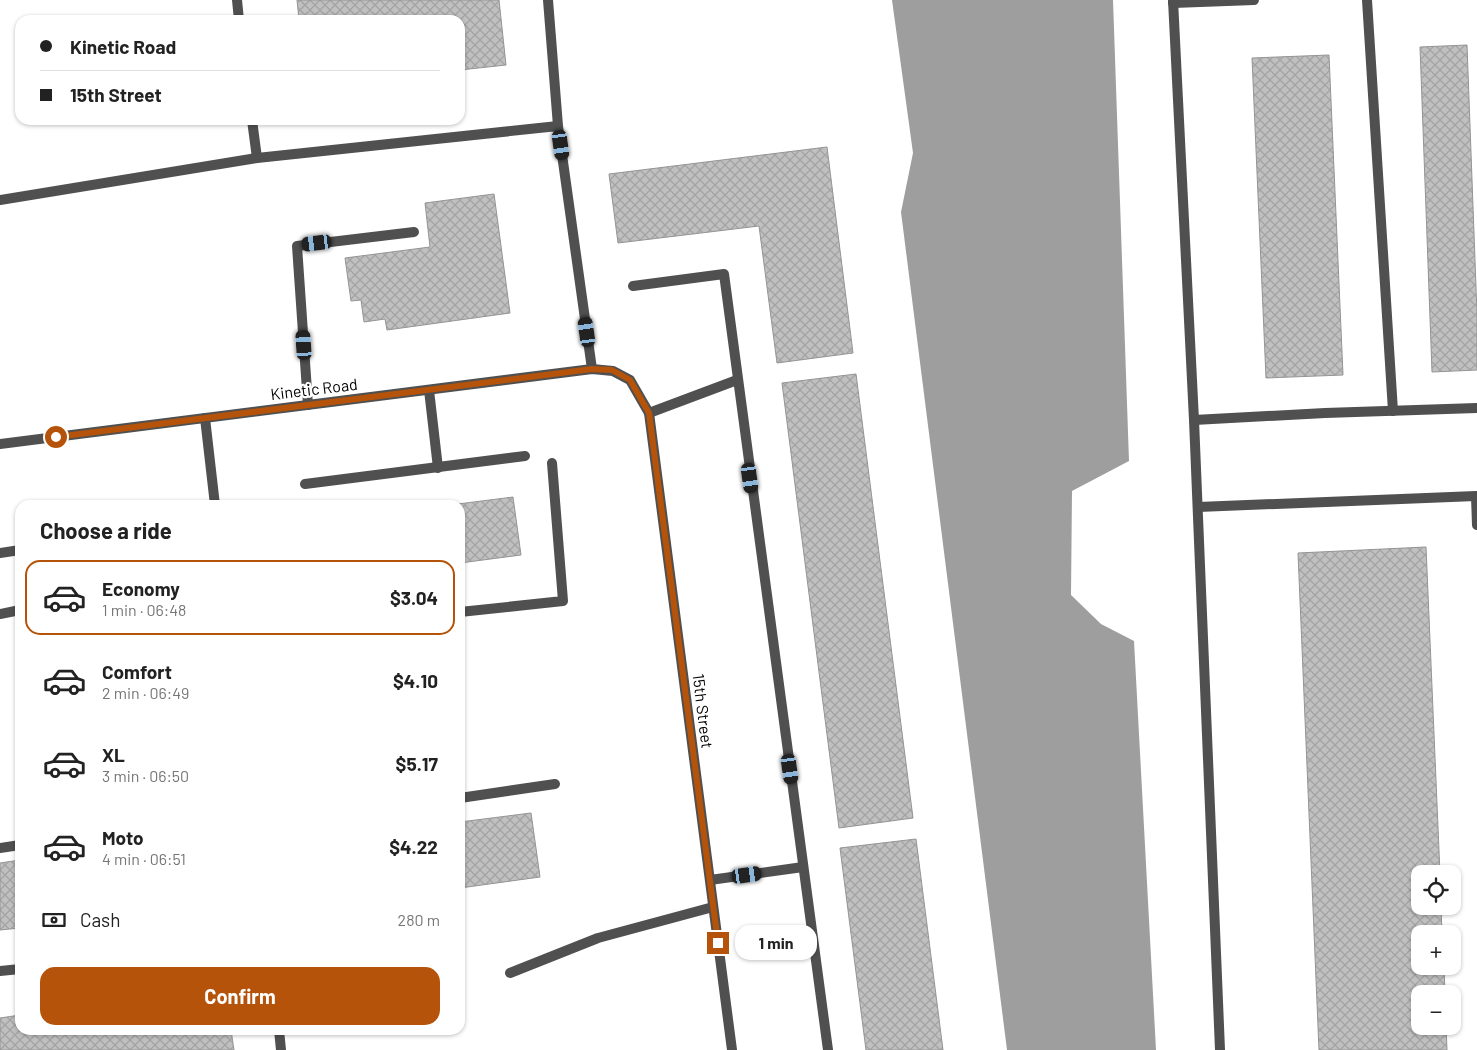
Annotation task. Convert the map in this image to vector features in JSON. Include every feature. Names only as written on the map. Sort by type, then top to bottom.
[{"type":"street","points":[[237,0],[238,15]]},
{"type":"street","points":[[548,0],[558,126],[592,369]]},
{"type":"street","points":[[1220,1050],[1198,507],[1173,1],[1254,0]]},
{"type":"street","points":[[1367,0],[1393,411]]},
{"type":"street","points":[[253,125],[257,158]]},
{"type":"street","points":[[0,200],[257,158],[558,126]]},
{"type":"street","points":[[308,405],[297,246],[414,232]]},
{"type":"street","points":[[633,286],[724,274],[828,1050]]},
{"type":"street","name":"Kinetic Road","points":[[0,444],[592,369],[612,370],[630,380]]},
{"type":"street","name":"15th Street","points":[[630,380],[649,413],[732,1050]]},
{"type":"street","points":[[649,413],[737,380]]},
{"type":"street","points":[[428,390],[438,468]]},
{"type":"street","points":[[1194,420],[1477,408]]},
{"type":"street","points":[[205,418],[214,500]]},
{"type":"street","points":[[305,484],[525,456]]},
{"type":"street","points":[[465,611],[564,601],[552,463]]},
{"type":"street","points":[[1198,507],[1476,496],[1477,525]]},
{"type":"street","points":[[0,553],[15,551]]},
{"type":"street","points":[[0,614],[15,611]]},
{"type":"street","points":[[465,797],[555,784]]},
{"type":"street","points":[[0,848],[15,846]]},
{"type":"street","points":[[710,880],[803,867]]},
{"type":"street","points":[[510,973],[598,938],[714,907]]},
{"type":"street","points":[[0,971],[15,970]]},
{"type":"street","points":[[280,1035],[281,1050]]},
{"type":"shaded area","points":[[892,0],[1113,0],[1129,461],[1072,491],[1071,595],[1101,624],[1134,641],[1156,1050],[1007,1050],[901,212],[913,153]]},
{"type":"building","points":[[297,0],[499,0],[506,65],[465,69],[465,15],[298,15]]},
{"type":"building","points":[[1467,45],[1477,314],[1477,370],[1432,372],[1420,47]]},
{"type":"building","points":[[1329,55],[1343,375],[1266,378],[1252,58]]},
{"type":"building","points":[[827,147],[853,353],[777,363],[759,226],[618,243],[609,174]]},
{"type":"building","points":[[494,194],[510,313],[387,330],[385,319],[364,322],[361,300],[351,301],[345,258],[430,247],[425,203]]},
{"type":"building","points":[[856,374],[913,818],[839,828],[782,383]]},
{"type":"building","points":[[513,497],[521,555],[465,562],[465,503]]},
{"type":"building","points":[[1426,547],[1440,865],[1411,865],[1411,915],[1441,915],[1442,925],[1411,925],[1411,975],[1444,975],[1445,985],[1411,985],[1411,1035],[1446,1035],[1447,1050],[1319,1050],[1298,553]]},
{"type":"building","points":[[531,813],[540,877],[465,887],[465,821]]},
{"type":"building","points":[[916,839],[943,1050],[866,1050],[840,848]]},
{"type":"building","points":[[15,861],[15,928],[0,930],[0,863]]},
{"type":"building","points":[[15,1016],[15,1035],[232,1035],[234,1050],[0,1050],[0,1018]]},
{"type":"route","points":[[56,437],[592,369],[612,370],[630,380],[649,413],[718,943]]}]
